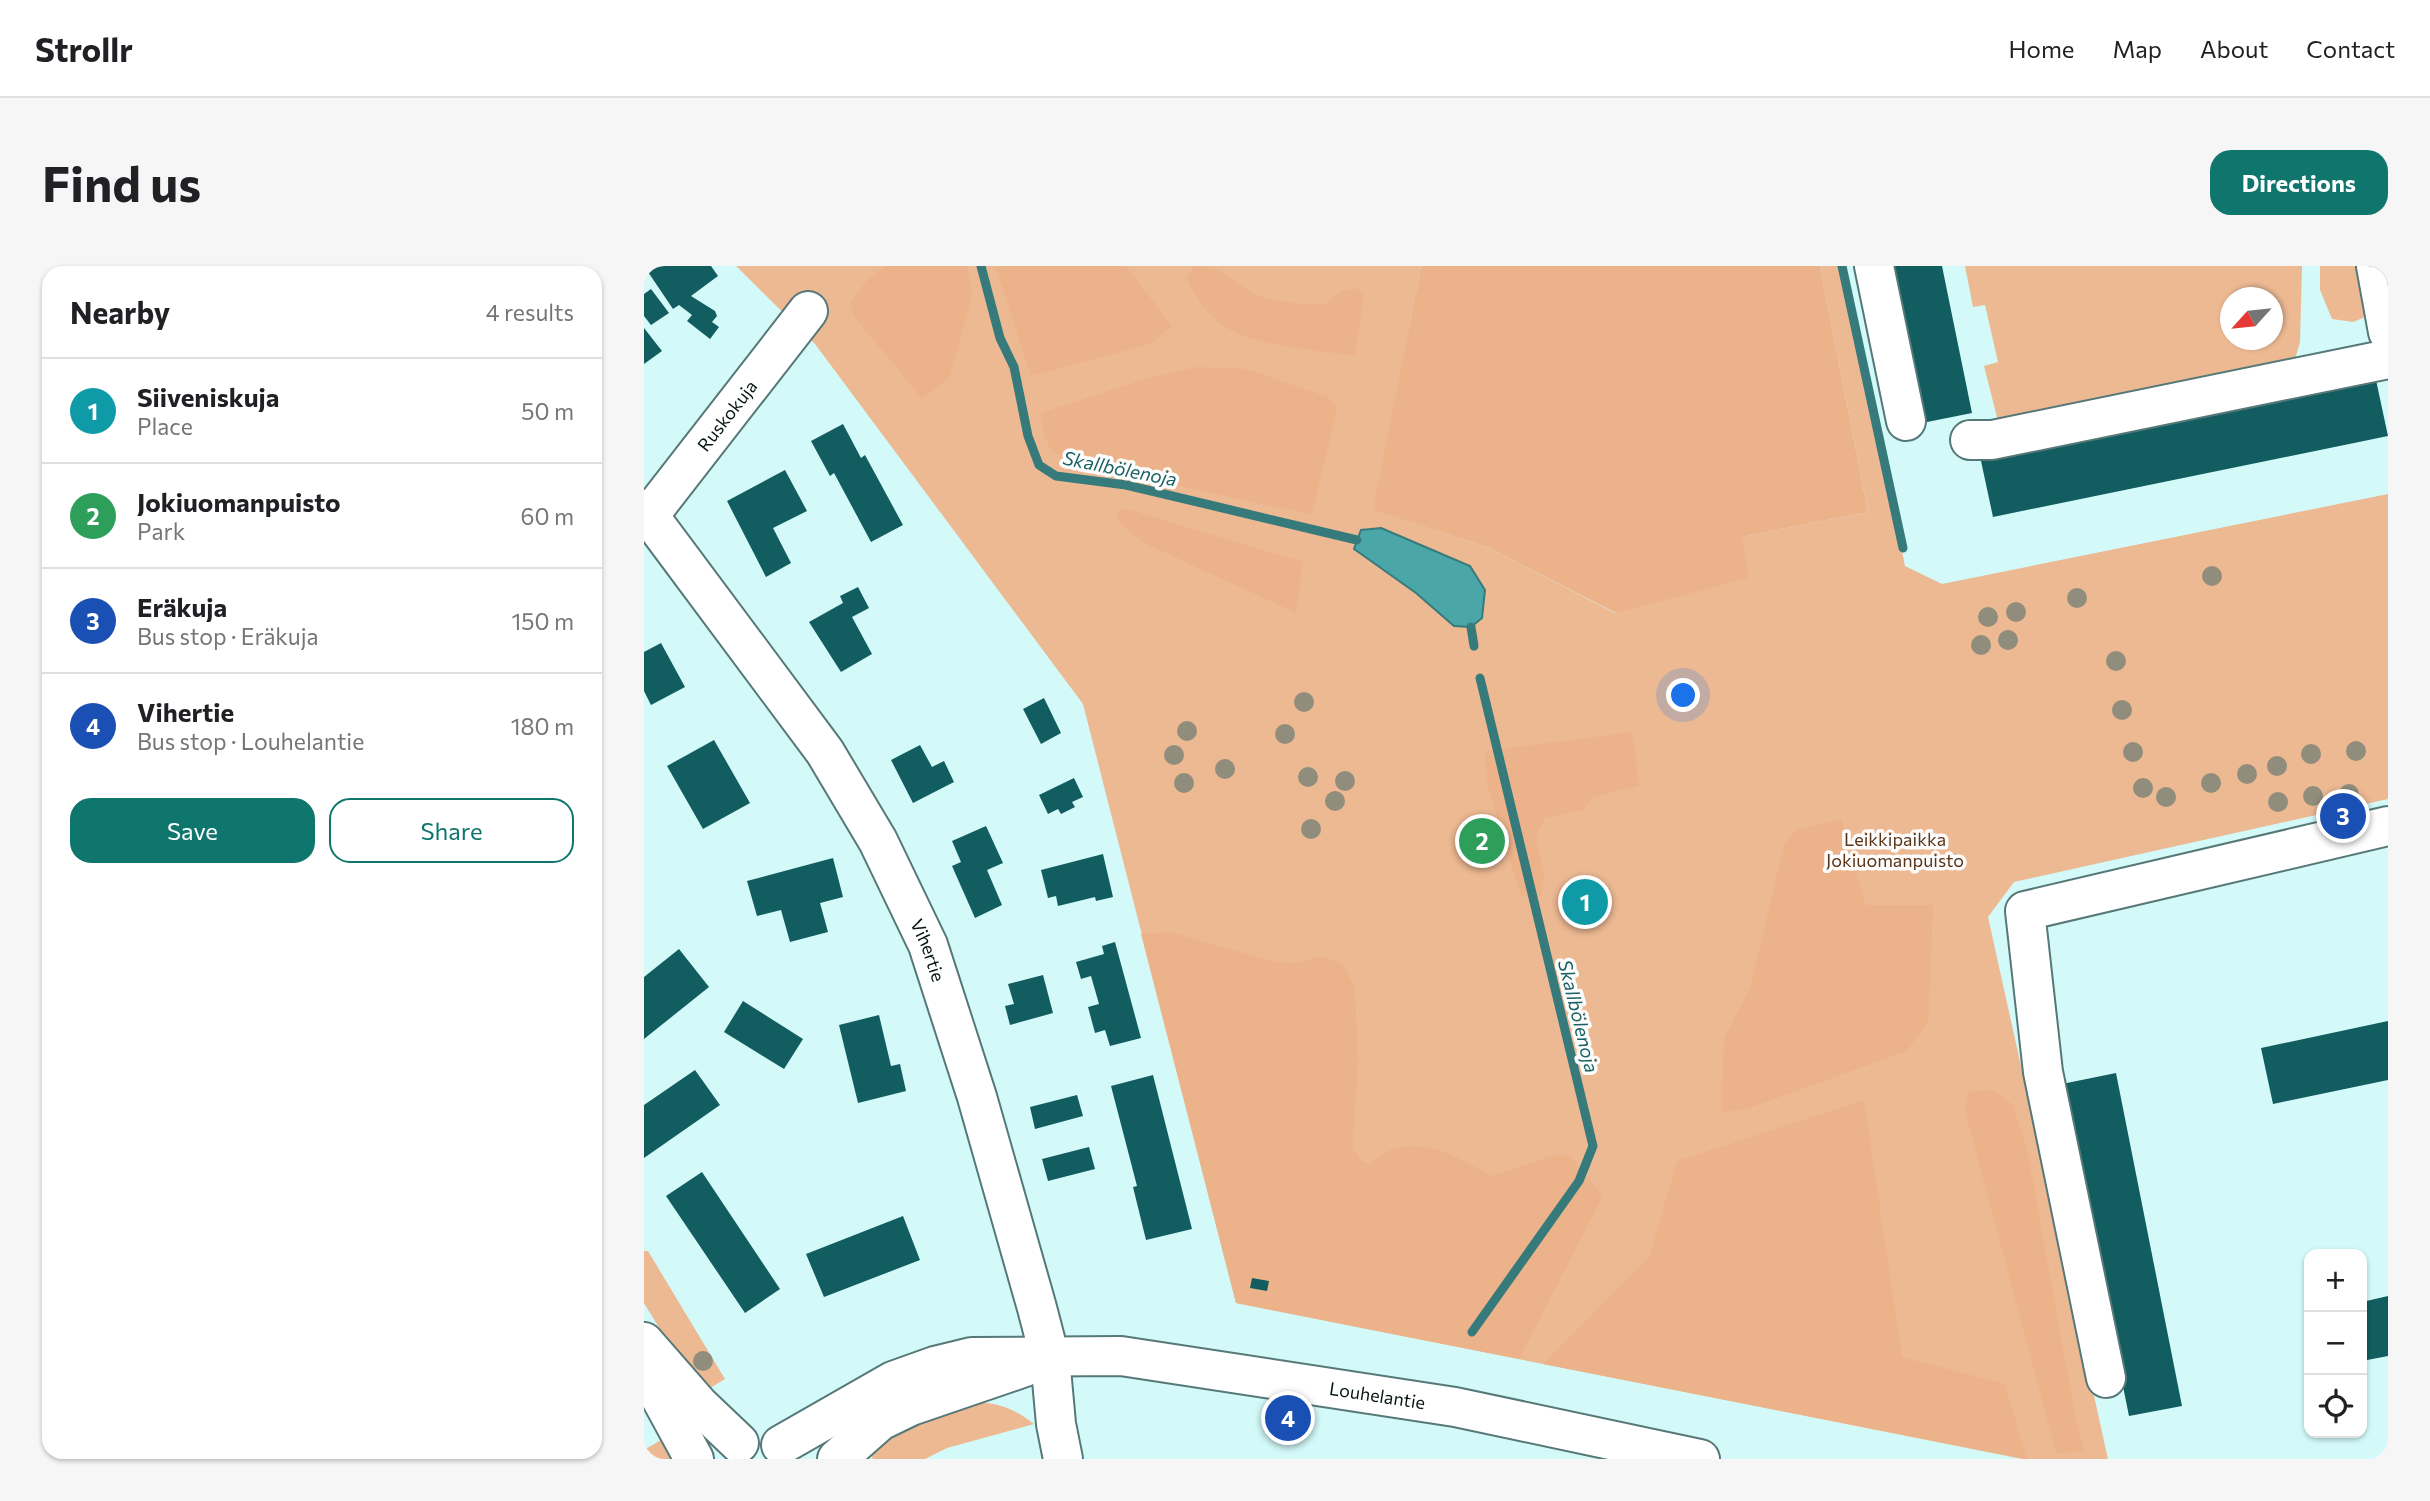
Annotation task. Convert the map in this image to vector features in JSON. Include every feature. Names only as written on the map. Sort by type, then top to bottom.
[{"type":"main road","points":[[1874,266],[1906,421]]},
{"type":"main road","points":[[2376,266],[2388,332]]},
{"type":"main road","name":"Ruskokuja","points":[[646,515],[808,311]]},
{"type":"main road","points":[[1970,440],[1992,440],[2388,359]]},
{"type":"main road","name":"Vihertie","points":[[646,515],[825,752],[878,841],[928,945],[977,1097],[1050,1358],[1056,1424],[1063,1459]]},
{"type":"main road","points":[[2106,1378],[2043,1072],[2025,911],[2388,826]]},
{"type":"main road","points":[[644,1342],[699,1405],[725,1451],[753,1441],[791,1452]]},
{"type":"main road","name":"Louhelantie","points":[[791,1452],[893,1381],[935,1366],[972,1357],[1121,1356],[1455,1408],[1700,1459]]},
{"type":"main road","name":"Louhelantie","points":[[837,1459],[880,1421],[911,1406],[1050,1358]]},
{"type":"main road","points":[[644,1367],[694,1459]]},
{"type":"green space","name":"Leikkipaikka Jokiuomanpuisto","points":[[736,266],[1421,266],[1374,510],[1487,547],[1615,613],[1742,537],[1868,512],[1820,266],[1844,266],[1905,566],[1942,584],[2388,494],[2388,799],[2014,882],[1988,917],[2108,1459],[2022,1459],[1236,1303],[1083,704],[815,344]]},
{"type":"green space","points":[[1965,266],[2302,266],[2300,342],[2295,359],[1998,421],[1984,366],[1998,362],[1985,305],[1973,307]]},
{"type":"green space","points":[[2320,266],[2359,266],[2366,312],[2363,318],[2353,322],[2332,319],[2320,290]]},
{"type":"green space","points":[[644,1251],[648,1251],[725,1379],[705,1391],[683,1367],[644,1303]]},
{"type":"green space","points":[[977,1402],[1008,1408],[1034,1424],[947,1448],[925,1459],[873,1459],[866,1448],[920,1418]]},
{"type":"green space","points":[[671,1434],[679,1459],[644,1459],[644,1450]]},
{"type":"shaded area","points":[[885,266],[968,266],[972,296],[950,377],[922,399],[853,315],[850,303],[867,280]]},
{"type":"shaded area","points":[[995,266],[1126,266],[1172,326],[1150,344],[1031,376]]},
{"type":"shaded area","points":[[1195,266],[1222,272],[1249,291],[1282,302],[1324,305],[1342,291],[1356,288],[1364,295],[1355,356],[1272,344],[1227,328],[1208,312],[1189,284],[1186,277]]},
{"type":"shaded area","points":[[1421,266],[1820,266],[1868,512],[1742,537],[1749,578],[1616,613],[1487,547],[1373,510]]},
{"type":"shaded area","points":[[1197,367],[1247,369],[1328,397],[1337,409],[1312,515],[1066,461],[1054,452],[1046,441],[1041,413],[1147,378]]},
{"type":"shaded area","points":[[1127,509],[1303,562],[1296,613],[1146,544],[1119,523],[1117,511]]},
{"type":"shaded area","points":[[1633,732],[1639,786],[1594,797],[1583,810],[1545,818],[1536,837],[1544,874],[1541,895],[1521,897],[1487,784],[1485,751]]},
{"type":"shaded area","points":[[1841,819],[1866,905],[1933,905],[1929,1020],[1907,1051],[1744,1110],[1721,1112],[1724,1038],[1750,988],[1784,845],[1796,830]]},
{"type":"shaded area","points":[[1170,932],[1271,961],[1297,963],[1321,956],[1343,964],[1355,988],[1358,1061],[1353,1148],[1362,1161],[1369,1164],[1384,1153],[1400,1147],[1415,1146],[1447,1153],[1492,1176],[1554,1155],[1570,1156],[1603,1196],[1519,1359],[1236,1303],[1141,934]]},
{"type":"shaded area","points":[[1991,1089],[2013,1105],[2027,1148],[2077,1425],[2085,1452],[2056,1453],[1965,1111],[1968,1092]]},
{"type":"shaded area","points":[[1864,1100],[1902,1357],[2005,1384],[2027,1459],[1543,1364],[1649,1257],[1677,1161]]},
{"type":"water","points":[[1381,528],[1470,566],[1485,590],[1482,618],[1471,627],[1454,626],[1416,593],[1354,549],[1361,530]]},
{"type":"building","points":[[644,266],[711,266],[718,276],[691,296],[715,311],[717,316],[712,322],[719,327],[710,339],[687,321],[692,315],[679,305],[673,309]]},
{"type":"building","points":[[1884,266],[1942,266],[1972,413],[1917,424]]},
{"type":"building","points":[[651,289],[669,313],[651,325],[644,316],[644,294]]},
{"type":"building","points":[[644,328],[662,351],[644,364]]},
{"type":"building","points":[[2376,380],[2388,436],[1993,517],[1981,461]]},
{"type":"building","points":[[843,424],[861,458],[865,455],[903,525],[871,542],[834,473],[830,476],[811,441]]},
{"type":"building","points":[[785,470],[807,511],[773,528],[791,563],[766,577],[727,501]]},
{"type":"building","points":[[858,587],[869,608],[852,617],[872,654],[841,672],[809,622],[843,603],[840,596]]},
{"type":"building","points":[[661,643],[685,687],[651,705],[644,691],[644,652]]},
{"type":"building","points":[[1044,698],[1061,733],[1041,744],[1023,709]]},
{"type":"building","points":[[714,740],[750,803],[703,829],[667,766]]},
{"type":"building","points":[[920,745],[932,767],[944,761],[954,782],[913,803],[891,760]]},
{"type":"building","points":[[1074,778],[1083,797],[1072,802],[1075,807],[1061,814],[1058,809],[1048,814],[1039,795]]},
{"type":"building","points":[[986,826],[1003,863],[987,870],[1002,905],[975,918],[952,866],[961,862],[952,841]]},
{"type":"building","points":[[1103,854],[1113,897],[1096,901],[1095,897],[1058,906],[1056,896],[1048,898],[1041,870]]},
{"type":"building","points":[[833,858],[843,897],[820,903],[828,932],[790,942],[781,910],[757,916],[747,881]]},
{"type":"building","points":[[1115,942],[1141,1038],[1110,1046],[1105,1030],[1095,1033],[1088,1007],[1099,1004],[1091,976],[1081,979],[1076,962],[1104,954],[1102,946]]},
{"type":"building","points":[[679,949],[709,987],[644,1039],[644,977]]},
{"type":"building","points":[[1043,975],[1053,1013],[1010,1025],[1005,1006],[1014,1004],[1008,984]]},
{"type":"building","points":[[743,1001],[803,1039],[784,1069],[724,1032]]},
{"type":"building","points":[[879,1015],[891,1066],[900,1064],[906,1091],[858,1103],[839,1025]]},
{"type":"building","points":[[2388,1021],[2388,1080],[2273,1104],[2261,1048]]},
{"type":"building","points":[[695,1070],[720,1105],[644,1158],[644,1105]]},
{"type":"building","points":[[2116,1073],[2182,1406],[2129,1416],[2062,1084]]},
{"type":"building","points":[[1153,1075],[1192,1229],[1146,1240],[1133,1187],[1137,1186],[1111,1086]]},
{"type":"building","points":[[1077,1095],[1083,1116],[1035,1129],[1030,1107]]},
{"type":"building","points":[[1089,1147],[1095,1169],[1048,1181],[1042,1159]]},
{"type":"building","points":[[702,1172],[780,1289],[745,1313],[666,1196]]},
{"type":"building","points":[[903,1216],[920,1260],[824,1297],[806,1254]]},
{"type":"building","points":[[1252,1278],[1269,1281],[1267,1291],[1250,1288]]},
{"type":"building","points":[[2388,1296],[2388,1356],[2367,1360],[2367,1312],[2367,1301]]},
{"type":"waterway","name":"Skallbölenoja","points":[[981,266],[1000,338],[1014,367],[1028,436],[1039,465],[1056,476],[1126,485],[1357,540]]},
{"type":"waterway","points":[[1842,266],[1903,548]]},
{"type":"waterway","name":"Skallbölenoja","points":[[1471,627],[1474,646]]},
{"type":"waterway","name":"Skallbölenoja","points":[[1472,1332],[1579,1181],[1593,1146],[1480,678]]},
{"type":"place","name":"Eräkuja","points":[[2343,816]]},
{"type":"place","name":"Jokiuomanpuisto","points":[[1482,841]]},
{"type":"place","name":"Siiveniskuja","points":[[1585,902]]},
{"type":"place","name":"Vihertie","points":[[1288,1418]]}]
